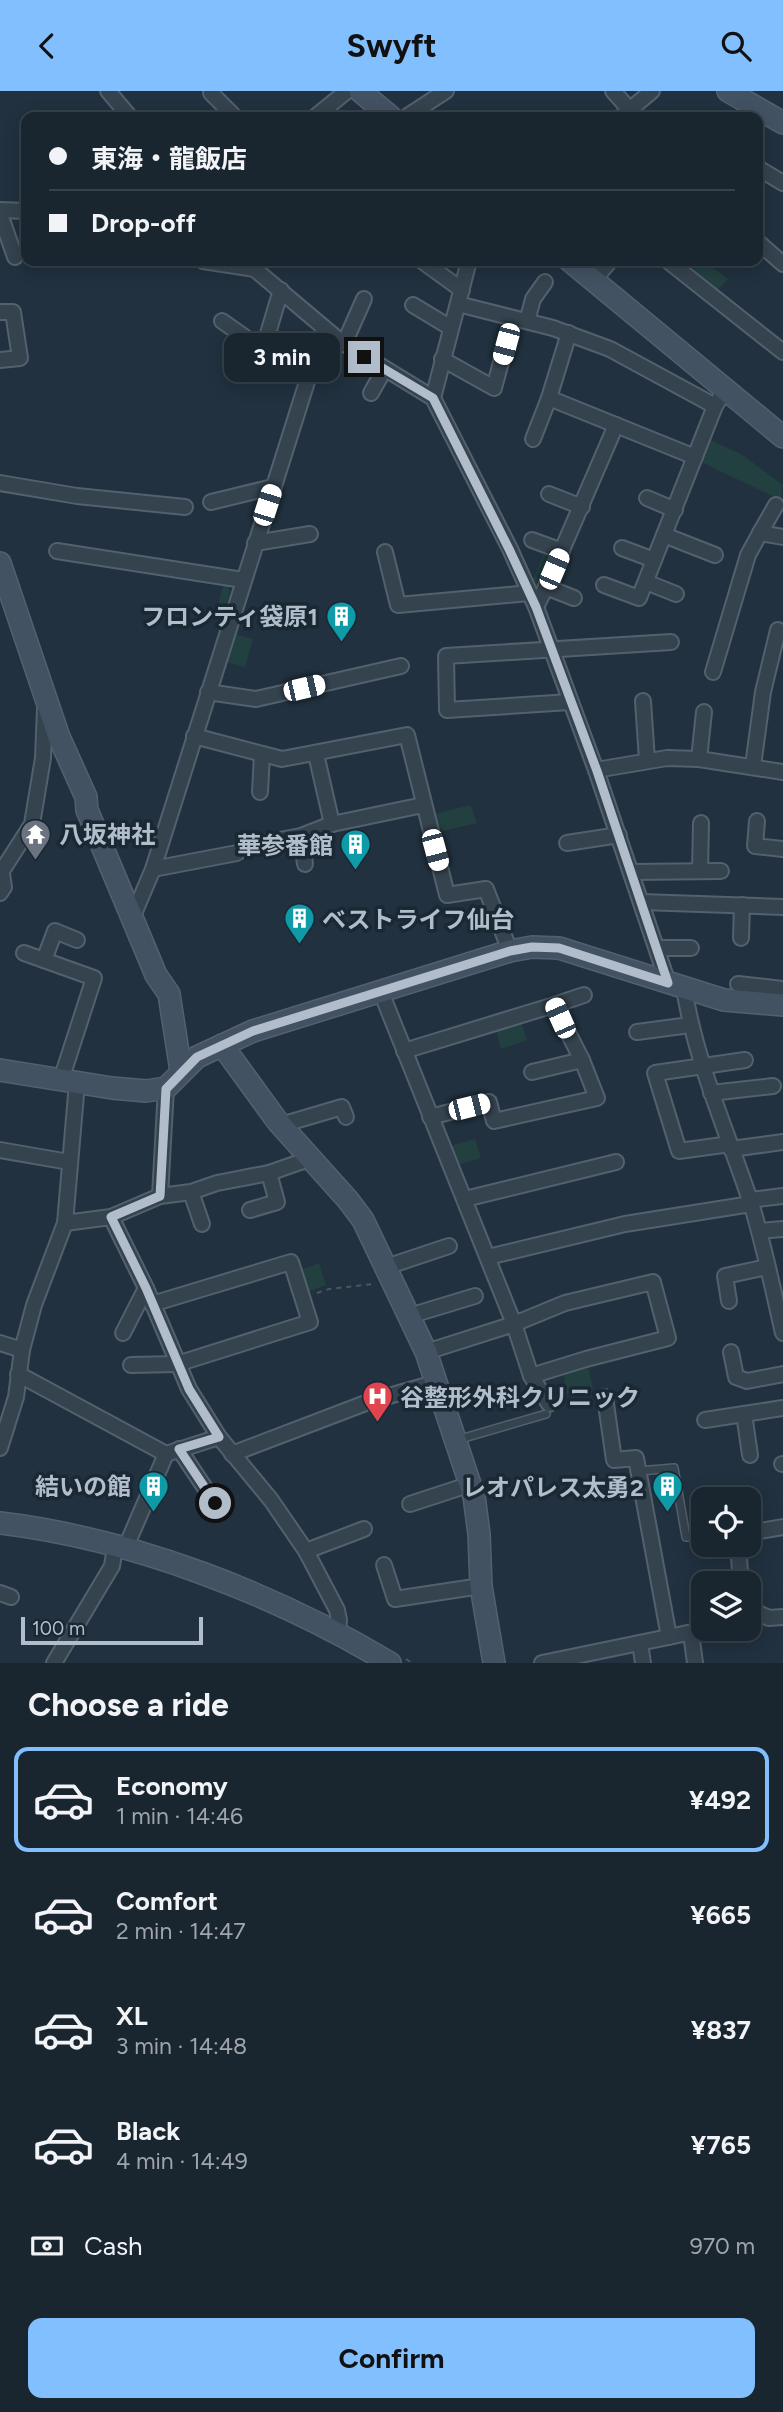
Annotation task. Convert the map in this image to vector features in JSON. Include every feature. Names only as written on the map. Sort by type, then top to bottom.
[{"type":"street","points":[[213,91],[211,93],[230,112]]},
{"type":"street","points":[[321,112],[347,91]]},
{"type":"street","points":[[360,91],[385,112]]},
{"type":"street","points":[[414,112],[446,91]]},
{"type":"street","points":[[613,91],[625,112]]},
{"type":"street","points":[[628,112],[652,91]]},
{"type":"street","points":[[728,91],[783,124]]},
{"type":"street","points":[[114,93],[127,112]]},
{"type":"street","points":[[763,171],[783,183]]},
{"type":"street","points":[[15,257],[0,212],[21,211]]},
{"type":"street","points":[[763,246],[783,264]]},
{"type":"street","points":[[251,266],[344,344],[433,398],[509,549],[536,607],[597,771],[658,948],[676,985],[690,1025],[701,1066],[759,1231],[783,1333]]},
{"type":"street","points":[[427,266],[460,297],[569,333],[630,358],[720,398],[783,437]]},
{"type":"street","points":[[433,398],[468,266]]},
{"type":"street","points":[[575,266],[720,398]]},
{"type":"street","points":[[593,281],[606,266]]},
{"type":"street","points":[[674,266],[783,352]]},
{"type":"street","points":[[442,359],[494,388],[520,319],[545,282]]},
{"type":"street","points":[[222,321],[263,349],[281,290]]},
{"type":"street","points":[[344,344],[364,299]]},
{"type":"street","points":[[413,305],[451,328]]},
{"type":"street","points":[[0,312],[13,312],[20,358],[0,360]]},
{"type":"street","points":[[133,916],[153,869],[324,328]]},
{"type":"street","points":[[533,439],[569,333]]},
{"type":"street","points":[[371,393],[384,370]]},
{"type":"street","points":[[549,398],[695,457]]},
{"type":"street","points":[[604,585],[639,598],[720,398]]},
{"type":"street","points":[[536,607],[616,425]]},
{"type":"street","points":[[0,483],[77,496],[184,507]]},
{"type":"street","points":[[211,502],[273,487]]},
{"type":"street","points":[[549,494],[582,507]]},
{"type":"street","points":[[647,498],[675,510]]},
{"type":"street","points":[[713,671],[748,555],[776,505]]},
{"type":"street","points":[[760,533],[783,537]]},
{"type":"street","points":[[256,543],[310,534]]},
{"type":"street","points":[[664,535],[715,555]]},
{"type":"street","points":[[532,540],[562,551]]},
{"type":"street","points":[[622,548],[654,560]]},
{"type":"street","points":[[57,551],[243,580]]},
{"type":"street","points":[[385,552],[398,605],[529,593]]},
{"type":"street","points":[[0,563],[60,737],[86,797],[87,810],[156,975],[169,993],[181,1071]]},
{"type":"street","points":[[646,582],[676,594]]},
{"type":"street","points":[[547,587],[573,598]]},
{"type":"street","points":[[753,767],[763,692],[778,630]]},
{"type":"street","points":[[570,702],[447,710],[446,656],[671,642]]},
{"type":"street","points":[[208,692],[256,699],[401,666]]},
{"type":"street","points":[[0,893],[4,887],[1,874],[32,824],[43,758],[45,696]]},
{"type":"street","points":[[643,701],[648,760]]},
{"type":"street","points":[[699,759],[704,712]]},
{"type":"street","points":[[194,736],[282,759],[407,735],[447,895],[486,889],[510,951]]},
{"type":"street","points":[[260,792],[262,754]]},
{"type":"street","points":[[316,754],[332,824]]},
{"type":"street","points":[[597,771],[667,758],[699,759],[783,772]]},
{"type":"street","points":[[258,843],[302,836],[332,824],[423,805]]},
{"type":"street","points":[[757,821],[755,846],[783,849]]},
{"type":"street","points":[[700,871],[701,823]]},
{"type":"street","points":[[568,842],[619,835]]},
{"type":"street","points":[[302,836],[305,864]]},
{"type":"street","points":[[153,869],[237,853]]},
{"type":"street","points":[[632,872],[721,871]]},
{"type":"street","points":[[642,902],[783,907]]},
{"type":"street","points":[[741,938],[742,905]]},
{"type":"street","points":[[44,960],[55,931],[78,940]]},
{"type":"street","points":[[160,1196],[166,1089],[197,1057],[253,1031],[510,951],[532,947],[559,948],[724,1000],[770,998],[783,989]]},
{"type":"street","points":[[658,948],[691,948]]},
{"type":"street","points":[[0,1448],[16,1397],[22,1350],[34,1305],[65,1223],[69,1162],[69,1081],[94,978],[24,953]]},
{"type":"street","points":[[738,984],[770,998]]},
{"type":"street","points":[[381,992],[429,1117],[488,1257],[531,1376],[547,1409]]},
{"type":"street","points":[[404,1051],[584,995]]},
{"type":"street","points":[[429,1117],[489,1102],[494,1121],[597,1098],[582,1060],[554,1005]]},
{"type":"street","points":[[637,1032],[690,1025]]},
{"type":"street","points":[[222,1045],[281,1125],[363,1220],[426,1352],[471,1484],[479,1534],[481,1586],[494,1663]]},
{"type":"street","points":[[532,1072],[582,1060]]},
{"type":"street","points":[[745,1060],[655,1073],[680,1151],[783,1142]]},
{"type":"street","points":[[0,1070],[135,1090],[166,1089]]},
{"type":"street","points":[[711,1093],[773,1086]]},
{"type":"street","points":[[281,1125],[342,1107],[346,1117]]},
{"type":"street","points":[[0,1150],[69,1162]]},
{"type":"street","points":[[65,1223],[111,1217],[160,1196],[191,1192],[217,1183],[269,1173],[309,1159]]},
{"type":"street","points":[[465,1199],[616,1162]]},
{"type":"street","points":[[250,1210],[277,1202],[269,1173]]},
{"type":"street","points":[[191,1192],[202,1224]]},
{"type":"street","points":[[488,1257],[625,1224],[783,1196]]},
{"type":"street","points":[[111,1217],[146,1288],[189,1389],[219,1437],[271,1500],[306,1551],[337,1611],[347,1637],[365,1663]]},
{"type":"street","points":[[759,1231],[783,1229]]},
{"type":"street","points":[[390,1274],[449,1246]]},
{"type":"street","points":[[131,1365],[177,1364],[310,1322],[291,1262],[152,1304]]},
{"type":"street","points":[[729,1301],[725,1276],[767,1268]]},
{"type":"street","points":[[426,1352],[514,1324],[565,1303],[653,1282],[668,1338],[531,1376]]},
{"type":"street","points":[[123,1333],[146,1288]]},
{"type":"street","points":[[409,1316],[475,1296]]},
{"type":"street","points":[[0,1343],[22,1350]]},
{"type":"street","points":[[731,1352],[736,1377],[747,1381],[783,1374]]},
{"type":"street","points":[[18,1374],[172,1451],[215,1503]]},
{"type":"street","points":[[232,1454],[371,1401],[438,1382]]},
{"type":"street","points":[[605,1397],[614,1460],[636,1458],[669,1637]]},
{"type":"street","points":[[705,1420],[783,1408]]},
{"type":"street","points":[[744,1415],[750,1455]]},
{"type":"street","points":[[54,1663],[112,1566],[172,1451],[219,1437]]},
{"type":"street","points":[[410,1504],[471,1484]]},
{"type":"street","points":[[0,1523],[30,1527],[120,1548],[187,1568],[245,1590],[347,1637],[390,1663]]},
{"type":"street","points":[[761,1531],[783,1527]]},
{"type":"street","points":[[306,1551],[364,1528]]},
{"type":"street","points":[[384,1565],[395,1599],[481,1586]]},
{"type":"street","points":[[761,1614],[769,1618],[783,1617]]},
{"type":"street","points":[[542,1663],[691,1633]]},
{"type":"street","points":[[692,1641],[695,1663]]},
{"type":"street","points":[[640,1643],[643,1663]]},
{"type":"lane","points":[[457,1440],[547,1409]]},
{"type":"lane","points":[[639,1471],[674,1468],[686,1537],[691,1537]]},
{"type":"path","points":[[303,1298],[390,1274]]},
{"type":"green space","points":[[698,266],[710,266],[728,279],[714,294],[691,273]]},
{"type":"green space","points":[[710,440],[741,454],[783,485],[781,500],[701,462]]},
{"type":"green space","points":[[545,551],[554,553],[540,588],[534,588],[532,581]]},
{"type":"green space","points":[[224,582],[230,590],[225,611],[217,609]]},
{"type":"green space","points":[[234,634],[253,639],[245,667],[226,662]]},
{"type":"green space","points":[[470,805],[477,823],[435,833],[432,815]]},
{"type":"green space","points":[[521,1022],[527,1040],[501,1049],[496,1030]]},
{"type":"green space","points":[[475,1139],[481,1158],[457,1165],[450,1146]]},
{"type":"green space","points":[[319,1263],[326,1285],[310,1291],[304,1290],[299,1271]]},
{"type":"green space","points":[[588,1366],[593,1388],[567,1394],[563,1372]]},
{"type":"place","name":"フロンティ袋原1","points":[[341,643]]},
{"type":"place","name":"八坂神社","points":[[36,861]]},
{"type":"place","name":"華参番館","points":[[356,872]]},
{"type":"place","name":"ベストライフ仙台","points":[[299,946]]},
{"type":"place","name":"谷整形外科クリニック","points":[[377,1424]]},
{"type":"place","name":"結いの館","points":[[154,1513]]},
{"type":"place","name":"レオパレス太勇2","points":[[667,1514]]},
{"type":"route","points":[[215,1503],[179,1449],[219,1437],[189,1389],[146,1288],[111,1217],[160,1196],[166,1089],[181,1071],[197,1057],[253,1031],[470,963],[532,947],[559,948],[668,983],[597,771],[536,607],[509,549],[433,398],[364,357]]}]
